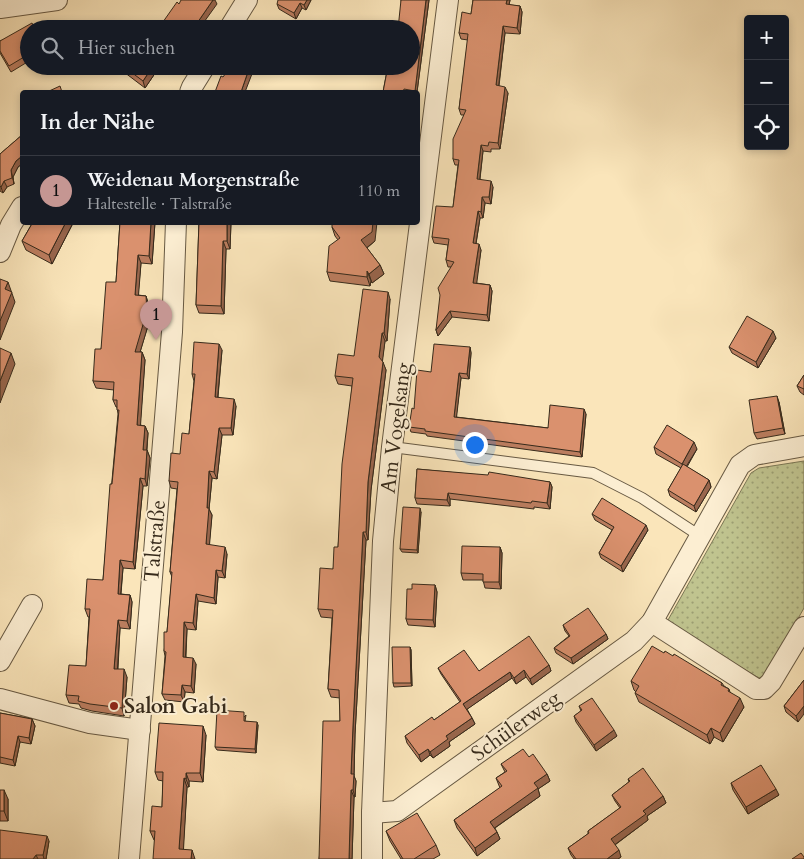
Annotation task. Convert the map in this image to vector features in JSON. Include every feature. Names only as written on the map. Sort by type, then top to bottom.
[{"type":"street","points":[[0,8],[57,0]]},
{"type":"street","points":[[235,20],[247,0]]},
{"type":"street","name":"Am Vogelsang","points":[[420,224],[448,0]]},
{"type":"street","points":[[191,90],[199,75]]},
{"type":"street","points":[[0,252],[11,225],[20,210]]},
{"type":"street","name":"Talstraße","points":[[129,859],[172,332],[176,225]]},
{"type":"street","name":"Am Vogelsang","points":[[372,859],[372,813],[383,541],[392,447],[420,225]]},
{"type":"street","name":"Schülerweg","points":[[372,813],[398,811],[634,641],[652,622],[740,465],[754,455],[804,446]]},
{"type":"street","points":[[0,661],[32,605]]},
{"type":"street","points":[[652,622],[756,689],[764,688],[771,682],[804,626]]},
{"type":"street","points":[[0,699],[90,723],[140,730]]},
{"type":"lane","points":[[392,447],[593,473],[642,498],[700,536]]},
{"type":"green space","points":[[804,461],[804,608],[766,675],[759,678],[673,627],[668,620],[751,473],[759,468]]},
{"type":"building","points":[[181,0],[213,0],[199,20],[164,20],[177,2],[179,4]]},
{"type":"building","points":[[278,0],[307,0],[304,5],[300,3],[294,13],[277,4]]},
{"type":"building","points":[[401,0],[426,0],[420,50],[420,20],[399,20]]},
{"type":"building","points":[[473,0],[507,0],[506,4],[520,6],[517,28],[503,26],[496,85],[505,87],[498,143],[489,142],[488,146],[481,145],[477,179],[491,181],[489,197],[482,197],[481,212],[478,211],[473,243],[479,244],[473,283],[490,285],[487,315],[450,311],[436,330],[440,295],[438,288],[454,262],[446,260],[449,239],[432,237],[436,206],[453,207],[459,160],[453,159],[453,139],[466,110],[459,109],[468,34],[459,33],[462,12],[471,14]]},
{"type":"building","points":[[20,30],[20,59],[9,66],[0,51],[0,41]]},
{"type":"building","points":[[135,75],[147,75],[143,81]]},
{"type":"building","points":[[224,75],[247,75],[242,90],[216,90],[221,76],[223,77]]},
{"type":"building","points":[[386,75],[417,75],[415,90],[383,90]]},
{"type":"building","points":[[60,86],[61,90],[51,90]]},
{"type":"building","points":[[20,137],[20,158],[11,170],[12,178],[4,181],[1,187],[0,186],[0,154]]},
{"type":"building","points":[[31,225],[64,225],[49,255],[22,241]]},
{"type":"building","points":[[120,225],[151,225],[149,256],[138,255],[135,295],[146,296],[147,311],[135,352],[142,352],[137,425],[145,426],[143,450],[147,450],[145,479],[140,478],[133,562],[120,560],[118,594],[130,595],[127,621],[118,620],[114,669],[124,669],[122,708],[90,704],[78,701],[79,696],[66,695],[69,665],[86,666],[90,609],[85,609],[87,579],[103,580],[110,484],[112,484],[119,410],[117,410],[117,400],[113,400],[114,382],[93,381],[95,349],[101,349],[106,282],[116,282]]},
{"type":"building","points":[[199,225],[227,225],[227,241],[223,241],[221,306],[196,305]]},
{"type":"building","points":[[332,225],[373,225],[372,232],[361,240],[380,265],[369,274],[367,271],[367,277],[327,272],[329,246],[340,238]]},
{"type":"building","points":[[0,279],[8,282],[5,289],[12,292],[0,321]]},
{"type":"building","points":[[363,289],[388,292],[384,333],[382,333],[379,357],[383,362],[368,482],[366,532],[363,532],[353,726],[351,774],[354,774],[353,790],[351,790],[349,859],[319,859],[323,721],[340,721],[339,690],[328,689],[333,610],[318,609],[320,568],[333,569],[334,547],[338,547],[342,464],[353,378],[335,376],[338,354],[354,356]]},
{"type":"building","points":[[747,316],[773,331],[756,362],[729,347]]},
{"type":"building","points":[[194,342],[219,344],[215,397],[234,399],[231,428],[219,428],[214,472],[209,471],[207,508],[209,508],[206,544],[225,547],[222,571],[216,570],[214,598],[196,594],[193,623],[184,622],[183,657],[193,658],[191,686],[182,685],[181,695],[162,694],[166,652],[164,651],[164,632],[167,632],[178,482],[169,481],[171,453],[180,454],[182,433],[189,434],[195,374],[192,374]]},
{"type":"building","points":[[434,344],[470,347],[467,374],[459,373],[454,417],[548,428],[550,405],[584,409],[580,452],[425,431],[425,429],[409,427],[412,408],[414,409],[417,370],[431,372]]},
{"type":"building","points":[[0,348],[11,353],[0,381]]},
{"type":"building","points":[[804,375],[804,389],[797,386]]},
{"type":"building","points":[[777,396],[783,428],[754,433],[749,400]]},
{"type":"building","points":[[667,425],[694,442],[682,464],[654,447]]},
{"type":"building","points":[[683,464],[709,480],[694,506],[668,490]]},
{"type":"building","points":[[417,469],[488,475],[489,472],[550,482],[547,503],[532,501],[531,503],[448,493],[447,500],[415,498]]},
{"type":"building","points":[[602,498],[646,525],[621,566],[599,553],[614,527],[592,514]]},
{"type":"building","points":[[403,507],[420,508],[417,550],[400,549]]},
{"type":"building","points":[[462,546],[500,547],[499,582],[483,582],[483,574],[461,573]]},
{"type":"building","points":[[412,584],[435,585],[433,620],[406,619],[407,589],[412,589]]},
{"type":"building","points":[[588,608],[606,634],[571,658],[554,648],[570,636],[563,625]]},
{"type":"building","points":[[529,636],[549,665],[530,679],[524,670],[514,678],[510,672],[463,704],[472,718],[446,736],[448,739],[430,752],[428,749],[419,755],[405,736],[432,717],[434,720],[461,701],[438,668],[464,650],[479,671]]},
{"type":"building","points":[[652,646],[664,653],[665,651],[673,656],[674,654],[722,683],[721,685],[729,689],[728,691],[740,698],[720,733],[711,728],[707,735],[635,693],[639,686],[631,681]]},
{"type":"building","points":[[392,647],[410,647],[411,683],[393,683]]},
{"type":"building","points":[[804,680],[804,706],[796,716],[784,706]]},
{"type":"building","points":[[592,698],[614,730],[594,745],[574,716],[582,710],[579,706]]},
{"type":"building","points":[[217,710],[244,712],[244,721],[257,722],[255,749],[215,747]]},
{"type":"building","points":[[0,713],[32,719],[29,738],[18,736],[13,760],[0,757]]},
{"type":"building","points":[[159,723],[203,726],[200,773],[186,773],[186,779],[184,778],[179,849],[192,850],[191,859],[153,859],[155,831],[150,831],[152,806],[162,807],[163,772],[155,772]]},
{"type":"building","points":[[523,749],[529,757],[533,754],[547,774],[534,783],[538,788],[490,822],[497,832],[475,848],[454,820],[502,786],[496,778],[507,771],[501,764]]},
{"type":"building","points":[[761,765],[776,789],[746,807],[731,783]]},
{"type":"building","points":[[643,768],[663,796],[643,811],[646,814],[611,839],[619,850],[607,859],[576,859],[568,848],[621,807],[612,795],[630,781],[628,779]]},
{"type":"building","points":[[0,790],[4,790],[4,811],[0,811]]},
{"type":"building","points":[[417,813],[436,845],[414,859],[403,859],[386,831]]},
{"type":"building","points":[[0,830],[47,836],[43,855],[36,855],[33,859],[0,859]]},
{"type":"building","points":[[801,853],[804,859],[792,859]]},
{"type":"place","name":"Weidenau Morgenstraße","points":[[156,340]]},
{"type":"place","name":"Salon Gabi","points":[[114,706]]}]
